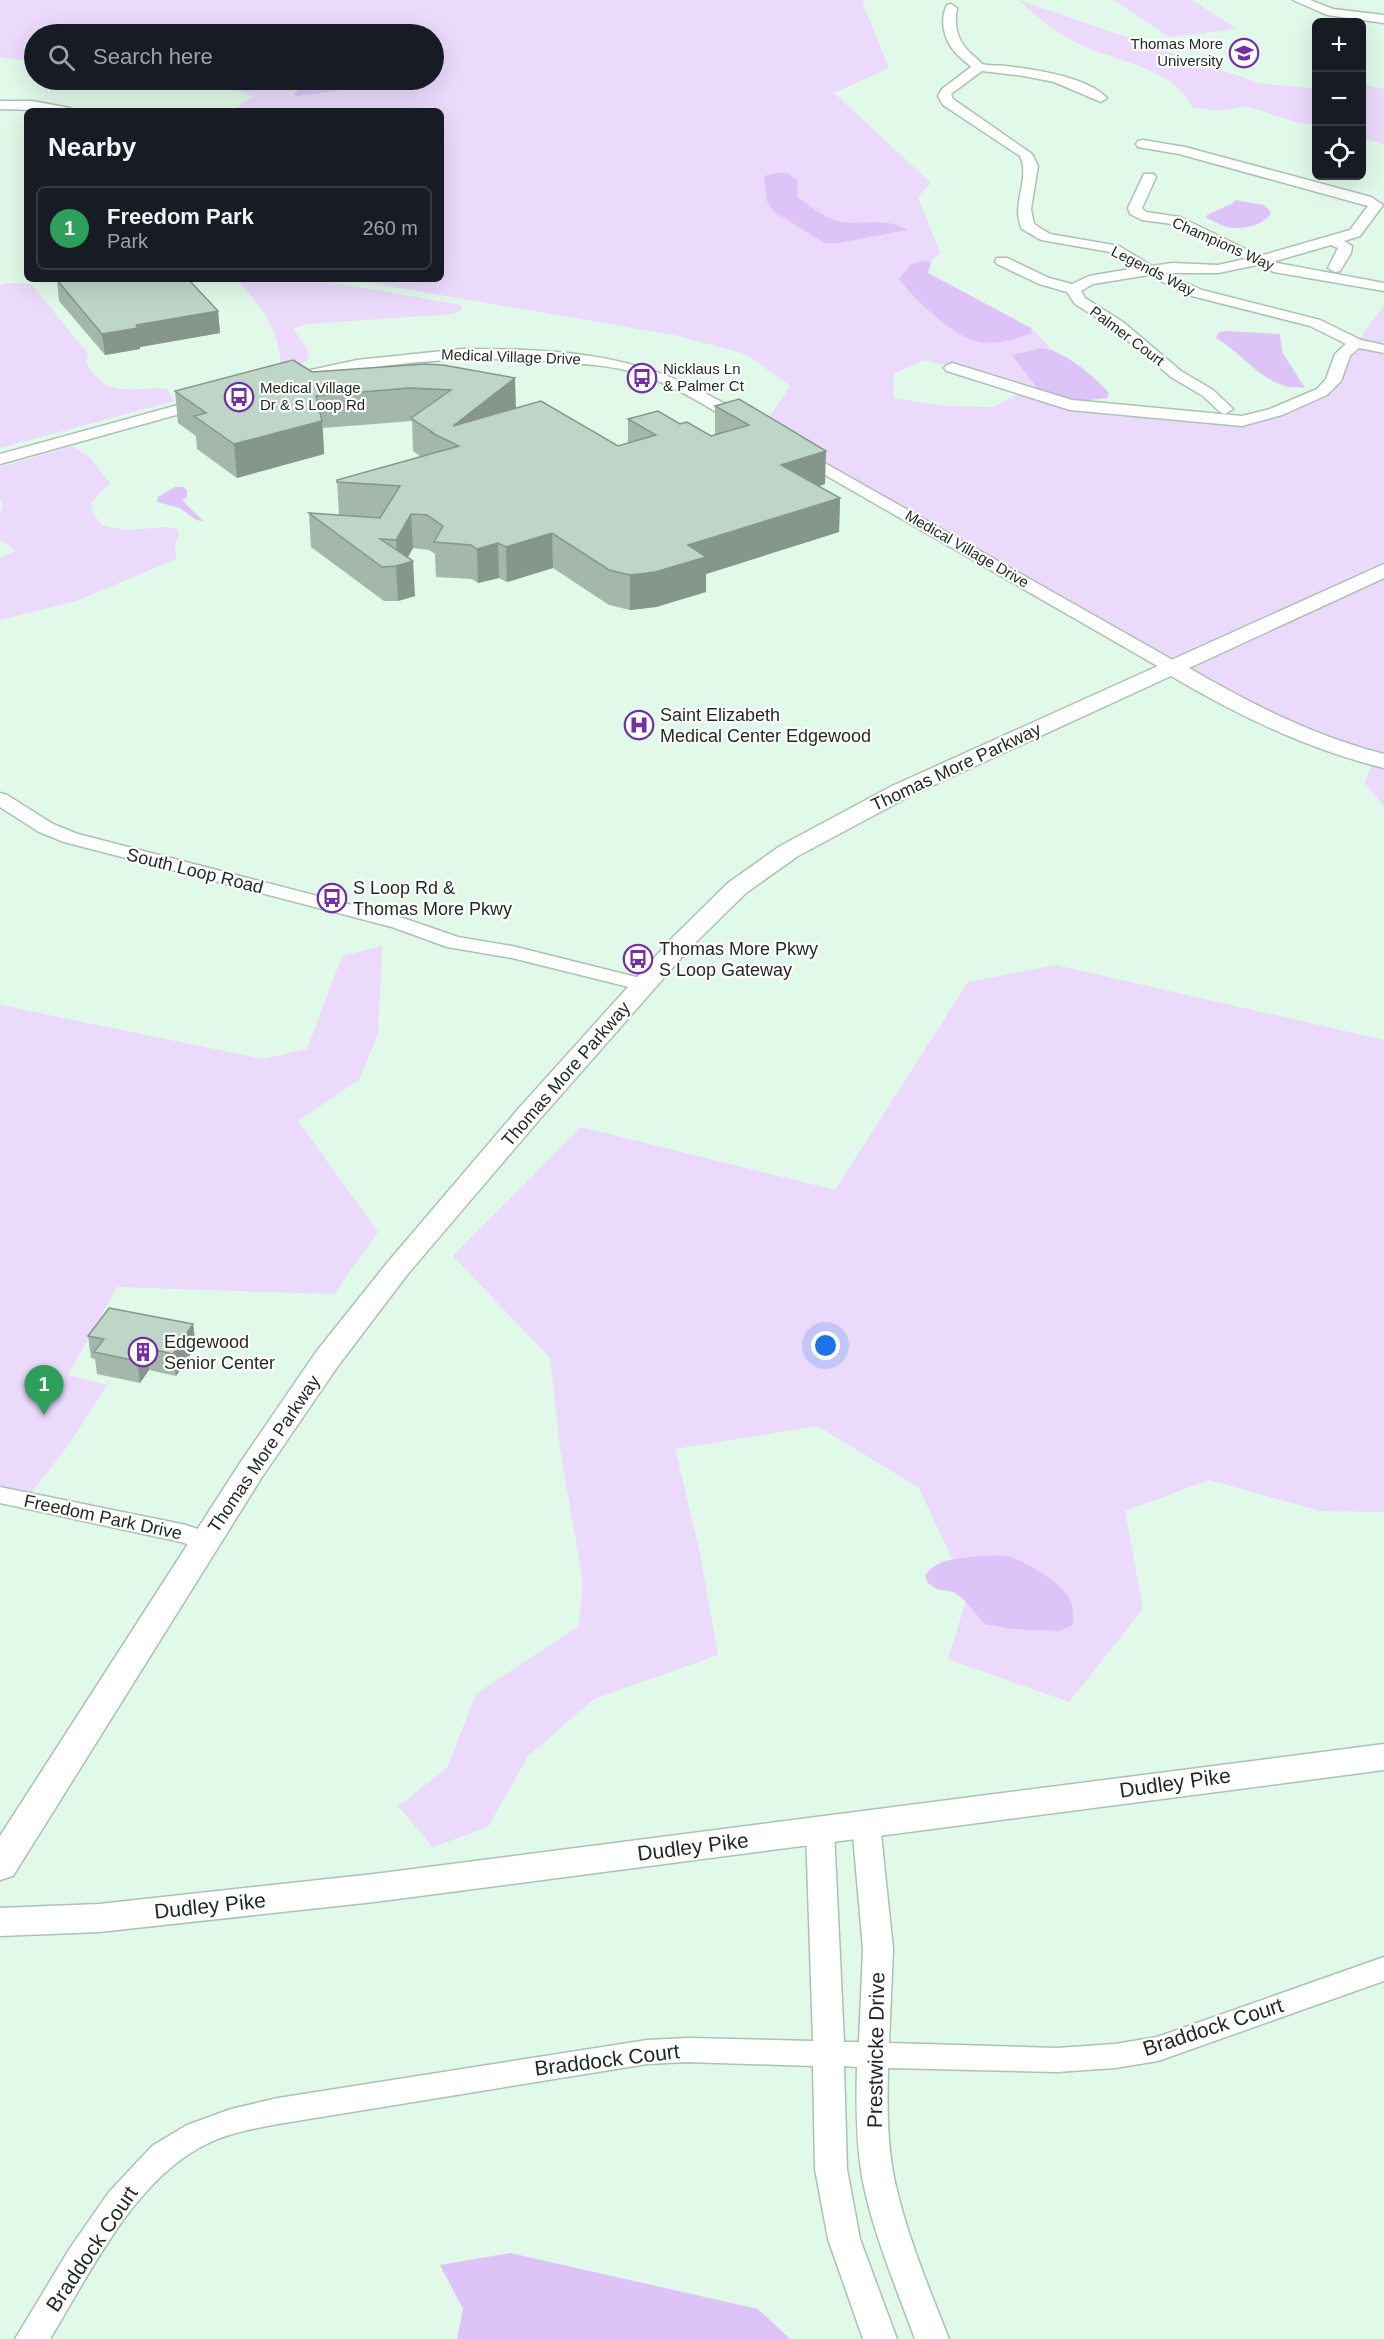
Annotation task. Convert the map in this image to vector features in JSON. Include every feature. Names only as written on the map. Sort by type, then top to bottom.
[{"type":"street","points":[[1299,0],[1331,12],[1384,19]]},
{"type":"street","points":[[951,9],[948,25],[951,34],[965,56],[975,61],[977,67],[1024,71],[1089,91],[1101,98]]},
{"type":"street","name":"Legends Way","points":[[977,67],[975,73],[946,92],[944,96],[948,102],[1030,159],[1024,209],[1027,226],[1046,237],[1113,249],[1184,288],[1217,300],[1315,322],[1356,343],[1384,349]]},
{"type":"street","points":[[0,105],[32,105],[48,108]]},
{"type":"street","name":"Palmer Court","points":[[1143,144],[1179,150],[1258,170],[1366,200],[1376,205],[1358,230],[1260,261],[1218,269],[1172,267],[1097,278],[1074,289],[1075,296],[1080,302],[1118,326],[1176,374],[1208,393],[1225,409]]},
{"type":"street","name":"Champions Way","points":[[1149,177],[1135,208],[1142,216],[1175,220],[1265,265],[1287,272],[1384,287]]},
{"type":"street","points":[[1332,240],[1345,246],[1344,253],[1335,268]]},
{"type":"street","points":[[1002,261],[1050,284],[1074,289]]},
{"type":"street","points":[[952,368],[1070,405],[1242,421],[1276,412],[1322,392],[1333,381],[1343,354],[1356,343]]},
{"type":"street","name":"Medical Village Drive","points":[[271,384],[346,366],[409,357],[465,354],[553,356],[617,364],[645,371],[679,385],[760,431]]},
{"type":"street","points":[[0,459],[219,398]]},
{"type":"street","name":"Medical Village Drive","points":[[785,446],[1172,667]]},
{"type":"street","name":"Thomas More Parkway","points":[[0,1866],[206,1541],[327,1359],[398,1269],[529,1114],[682,942],[736,888],[789,851],[901,791],[1384,570]]},
{"type":"street","points":[[1172,667],[1257,716],[1297,734],[1384,761]]},
{"type":"street","name":"South Loop Road","points":[[0,799],[46,828],[70,838],[399,922],[413,931],[436,937],[492,951],[512,952],[645,985]]},
{"type":"street","name":"Freedom Park Drive","points":[[0,1495],[186,1534],[206,1541]]},
{"type":"street","name":"Dudley Pike","points":[[0,1922],[99,1918],[186,1910],[1384,1756]]},
{"type":"street","name":"Prestwicke Drive","points":[[866,1824],[878,1949],[871,2109],[879,2181],[895,2240],[932,2339]]},
{"type":"street","points":[[820,1830],[831,2169],[844,2239],[880,2339]]},
{"type":"street","name":"Braddock Court","points":[[32,2339],[128,2189],[185,2140],[219,2124],[278,2110],[647,2052],[688,2050],[1057,2060],[1115,2056],[1158,2049],[1384,1969]]},
{"type":"shaded area","points":[[0,0],[864,0],[863,4],[889,68],[834,93],[931,183],[918,197],[940,253],[931,262],[928,273],[1031,328],[1052,350],[1082,369],[1109,393],[1107,398],[1079,401],[924,360],[893,374],[894,398],[946,406],[993,407],[1024,391],[1048,400],[1242,421],[1322,392],[1384,305],[1384,807],[1365,783],[1373,759],[1297,734],[760,431],[790,386],[746,354],[674,335],[365,282],[444,282],[444,108],[236,108],[253,96],[232,90],[444,90],[444,24],[24,24],[24,61],[0,57]]},
{"type":"shaded area","points":[[1019,0],[1259,83],[1312,89],[1312,125],[1299,123],[1246,106],[1220,111],[1192,107],[1172,83],[1158,74],[1079,44],[1032,12]]},
{"type":"shaded area","points":[[1114,0],[1192,0],[1237,29],[1169,37]]},
{"type":"shaded area","points":[[1366,85],[1384,89],[1384,145],[1366,138]]},
{"type":"shaded area","points":[[298,90],[340,90],[297,96],[293,94]]},
{"type":"shaded area","points":[[787,173],[798,181],[797,197],[831,219],[851,223],[892,224],[907,230],[838,243],[824,243],[773,211],[767,201],[764,176]]},
{"type":"shaded area","points":[[1235,200],[1264,205],[1271,212],[1260,223],[1243,228],[1227,227],[1206,218],[1207,215]]},
{"type":"shaded area","points":[[931,262],[928,273],[1031,328],[1032,333],[1000,342],[980,342],[947,326],[925,307],[899,279],[911,264]]},
{"type":"shaded area","points":[[239,282],[329,282],[461,305],[462,310],[453,314],[308,324],[293,329],[307,348],[309,359],[290,370],[280,367],[277,341],[261,309]]},
{"type":"shaded area","points":[[31,284],[89,355],[86,362],[102,382],[121,389],[167,389],[174,401],[0,448],[0,285]]},
{"type":"shaded area","points":[[1224,331],[1280,334],[1282,352],[1305,388],[1284,386],[1264,376],[1216,338],[1218,333]]},
{"type":"shaded area","points":[[1042,348],[1060,354],[1078,365],[1109,393],[1107,398],[1079,401],[1041,393],[1012,355]]},
{"type":"shaded area","points":[[73,446],[90,458],[110,483],[91,503],[93,514],[102,525],[126,530],[167,527],[177,529],[179,533],[175,543],[176,559],[76,601],[0,620],[0,558],[16,551],[0,540],[0,514],[3,501],[0,501],[0,467]]},
{"type":"shaded area","points":[[175,487],[183,487],[187,490],[187,497],[182,500],[203,521],[196,520],[180,508],[157,502],[158,497]]},
{"type":"shaded area","points":[[382,946],[378,1033],[360,1079],[298,1121],[378,1232],[334,1294],[117,1287],[68,1375],[107,1385],[69,1444],[26,1500],[0,1495],[0,1005],[263,1059],[307,1049],[342,956]]},
{"type":"shaded area","points":[[1056,965],[1384,1040],[1384,1512],[1321,1511],[1209,1480],[1125,1511],[1143,1609],[1069,1702],[948,1659],[968,1594],[919,1488],[818,1426],[675,1449],[700,1553],[718,1655],[594,1699],[528,1756],[488,1827],[433,1847],[398,1806],[447,1768],[476,1694],[579,1626],[583,1582],[560,1448],[550,1358],[453,1256],[581,1127],[835,1190],[968,982]]},
{"type":"shaded area","points":[[979,1556],[1014,1558],[1050,1579],[1069,1598],[1073,1625],[1060,1631],[1011,1629],[985,1624],[961,1597],[953,1592],[937,1589],[928,1583],[925,1576],[935,1566],[949,1560]]},
{"type":"shaded area","points":[[510,2253],[758,2309],[790,2339],[457,2339],[463,2309],[440,2265]]},
{"type":"building","points":[[59,282],[191,282],[218,311],[136,325],[138,328],[102,334]]},
{"type":"building","points":[[293,360],[312,372],[425,364],[515,378],[453,426],[541,401],[618,446],[656,435],[628,419],[658,411],[680,424],[687,422],[711,436],[749,425],[715,406],[739,399],[826,451],[781,465],[840,498],[688,545],[706,557],[655,572],[630,575],[609,570],[552,533],[506,547],[498,543],[477,549],[471,545],[434,542],[443,526],[427,515],[411,514],[396,540],[380,539],[413,561],[382,567],[309,513],[380,518],[400,486],[337,482],[337,480],[459,446],[430,432],[432,432],[411,418],[451,390],[409,388],[316,396],[322,421],[234,444],[194,416],[206,413],[175,391]]},
{"type":"building","points":[[109,1308],[193,1324],[173,1354],[146,1348],[137,1361],[94,1352],[104,1339],[88,1336]]},
{"type":"place","name":"Thomas More University","points":[[1244,53]]},
{"type":"place","name":"Nicklaus Ln & Palmer Ct","points":[[642,378]]},
{"type":"place","name":"Medical Village Dr & S Loop Rd","points":[[239,397]]},
{"type":"place","name":"Saint Elizabeth Medical Center Edgewood","points":[[639,725]]},
{"type":"place","name":"S Loop Rd & Thomas More Pkwy","points":[[332,898]]},
{"type":"place","name":"Thomas More Pkwy S Loop Gateway","points":[[638,959]]},
{"type":"place","name":"Edgewood Senior Center","points":[[143,1352]]},
{"type":"place","name":"Freedom Park","points":[[44,1415]]}]
